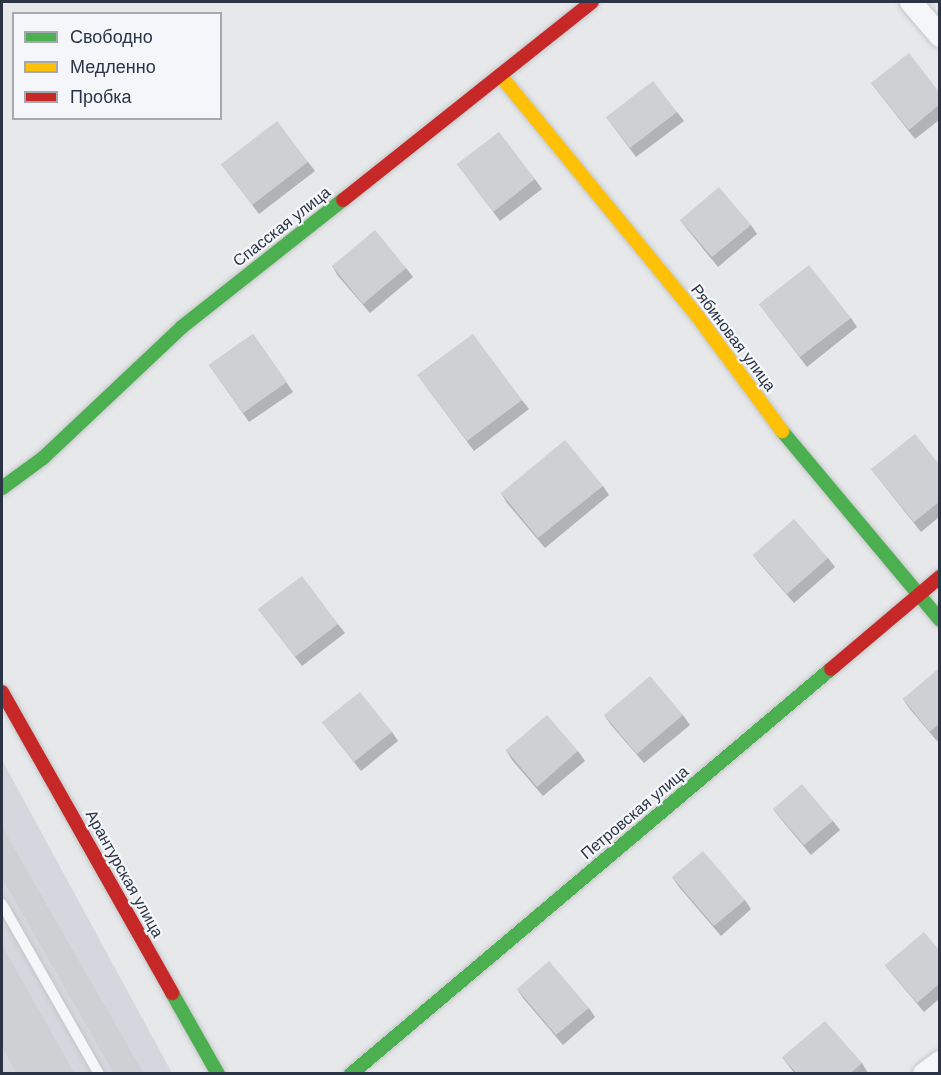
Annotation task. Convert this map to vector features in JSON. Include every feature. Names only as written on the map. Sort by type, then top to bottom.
[{"type":"street","name":"Спасская улица","points":[[2,488],[43,458],[182,327],[592,2]]},
{"type":"street","points":[[911,2],[939,36]]},
{"type":"street","name":"Рябиновая улица","points":[[500,75],[698,316],[780,429],[939,620]]},
{"type":"street","name":"Петровская улица","points":[[351,1074],[939,577]]},
{"type":"street","name":"Арантурская улица","points":[[2,692],[218,1074]]},
{"type":"street","points":[[924,1074],[939,1062]]},
{"type":"lane","points":[[2,904],[99,1074]]},
{"type":"shaded area","points":[[2,760],[172,1073],[2,1073]]},
{"type":"building","points":[[909,53],[939,92],[939,105],[909,130],[871,83]]},
{"type":"building","points":[[653,81],[677,112],[630,148],[606,117]]},
{"type":"building","points":[[277,121],[308,162],[252,205],[221,164]]},
{"type":"building","points":[[499,132],[535,179],[493,212],[457,164]]},
{"type":"building","points":[[719,187],[751,225],[712,257],[680,220]]},
{"type":"building","points":[[375,230],[406,268],[363,304],[332,266]]},
{"type":"building","points":[[809,265],[851,318],[800,357],[759,304]]},
{"type":"building","points":[[253,334],[287,382],[243,413],[209,365]]},
{"type":"building","points":[[473,334],[522,400],[467,441],[417,375]]},
{"type":"building","points":[[915,434],[939,464],[939,502],[914,522],[871,469]]},
{"type":"building","points":[[565,440],[603,486],[538,538],[501,493]]},
{"type":"building","points":[[794,519],[828,558],[787,594],[753,555]]},
{"type":"building","points":[[302,576],[338,624],[295,657],[258,609]]},
{"type":"building","points":[[938,669],[939,724],[930,732],[903,699]]},
{"type":"building","points":[[650,676],[683,715],[637,754],[604,715]]},
{"type":"building","points":[[360,692],[392,732],[354,762],[322,722]]},
{"type":"building","points":[[547,715],[578,751],[537,787],[506,750]]},
{"type":"building","points":[[802,784],[833,821],[804,845],[773,809]]},
{"type":"building","points":[[2,827],[144,1074],[114,1074],[2,878]]},
{"type":"building","points":[[703,851],[745,900],[714,926],[672,877]]},
{"type":"building","points":[[924,932],[939,950],[939,984],[917,1003],[885,965]]},
{"type":"building","points":[[2,945],[75,1074],[17,1074],[2,1047]]},
{"type":"building","points":[[549,961],[589,1008],[556,1035],[517,989]]},
{"type":"building","points":[[825,1021],[862,1063],[850,1074],[797,1074],[782,1057]]},
{"type":"traffic: fast","points":[[2,488],[43,458],[182,327],[343,200]]},
{"type":"traffic: fast","points":[[782,431],[940,620]]},
{"type":"traffic: fast","points":[[351,1074],[831,669]]},
{"type":"traffic: fast","points":[[172,993],[218,1074]]},
{"type":"traffic: slow","points":[[500,75],[698,317],[782,431]]},
{"type":"traffic: jam","points":[[343,200],[592,2]]},
{"type":"traffic: jam","points":[[831,669],[940,577]]},
{"type":"traffic: jam","points":[[2,692],[172,993]]}]
